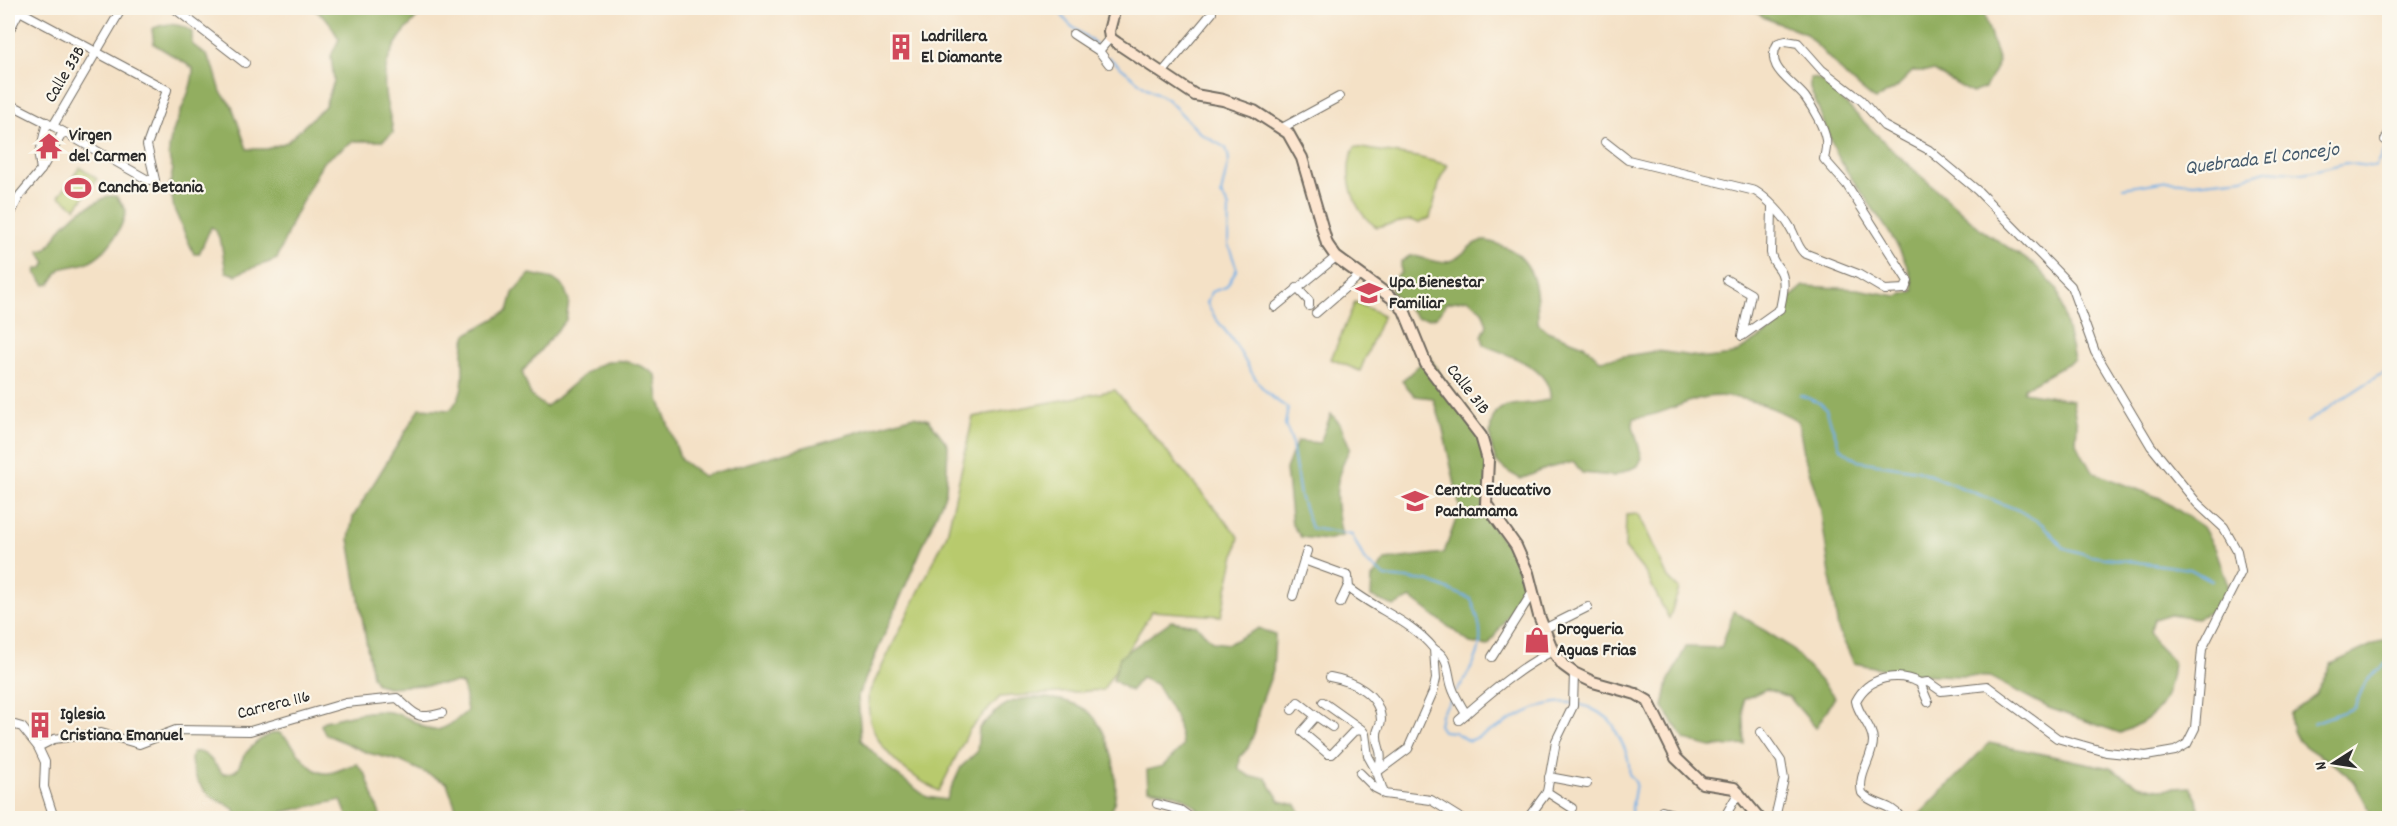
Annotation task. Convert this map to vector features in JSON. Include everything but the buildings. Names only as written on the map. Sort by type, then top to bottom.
[{"type":"street","points":[[8,33],[18,8],[167,90],[147,145],[156,177],[152,181],[148,180],[50,124],[8,103]]},
{"type":"street","name":"Calle 33B","points":[[40,170],[39,157],[50,124],[98,52],[122,8]]},
{"type":"street","points":[[174,8],[245,63]]},
{"type":"street","points":[[1109,64],[1105,45],[1115,8]]},
{"type":"street","points":[[1162,74],[1212,13],[1212,8]]},
{"type":"street","points":[[1073,34],[1105,45]]},
{"type":"street","points":[[1605,142],[1628,160],[1755,191],[1790,227],[1798,247],[1804,254],[1858,274],[1885,290],[1905,289],[1908,281],[1847,185],[1824,159],[1826,140],[1818,119],[1804,97],[1789,84],[1774,63],[1773,51],[1778,43],[1786,41],[1798,43],[1822,70],[1861,100],[1884,126],[1929,150],[1978,191],[2071,286],[2096,352],[2151,446],[2197,503],[2224,528],[2237,551],[2241,572],[2202,649],[2195,728],[2187,744],[2175,751],[2146,756],[2106,752],[2057,738],[1986,686],[1941,691],[1928,682],[1920,683]]},
{"type":"street","name":"Calle 31B","points":[[1105,45],[1162,74],[1195,95],[1223,100],[1254,111],[1288,133],[1302,158],[1327,244],[1336,257],[1392,298],[1404,310],[1426,364],[1481,436],[1488,460],[1486,504],[1516,546],[1528,573],[1532,593],[1553,651],[1563,665],[1574,673],[1593,682],[1636,694],[1648,701],[1676,758],[1708,785],[1729,786],[1739,792]]},
{"type":"street","points":[[1282,128],[1339,97]]},
{"type":"street","points":[[8,219],[20,195],[40,170],[63,132]]},
{"type":"street","points":[[2385,140],[2390,132]]},
{"type":"street","points":[[1727,280],[1751,294],[1742,336],[1780,309],[1784,286],[1782,273],[1772,260],[1771,254],[1773,207]]},
{"type":"street","points":[[1275,308],[1336,257]]},
{"type":"street","points":[[1316,313],[1360,275]]},
{"type":"street","points":[[1297,288],[1309,301],[1309,306]]},
{"type":"street","points":[[1293,596],[1306,556],[1348,576],[1348,586],[1340,603]]},
{"type":"street","points":[[1348,586],[1369,604],[1400,620],[1443,656],[1452,676],[1452,689],[1466,714]]},
{"type":"street","points":[[1492,657],[1532,593]]},
{"type":"street","points":[[1544,629],[1588,607]]},
{"type":"street","points":[[1377,772],[1408,749],[1433,692],[1436,679],[1434,649]]},
{"type":"street","points":[[1459,720],[1530,664],[1553,651]]},
{"type":"street","points":[[1528,819],[1547,792],[1556,741],[1573,706],[1574,673]]},
{"type":"street","points":[[1330,677],[1355,684],[1377,706],[1381,722],[1377,735],[1383,755],[1377,772]]},
{"type":"street","points":[[1901,819],[1888,805],[1867,799],[1862,793],[1864,770],[1873,746],[1873,737],[1856,701],[1861,691],[1883,678],[1912,678],[1920,683],[1928,702]]},
{"type":"street","name":"Carrera 116","points":[[38,747],[54,740],[101,732],[128,743],[139,744],[176,730],[250,731],[346,703],[386,697],[397,698],[416,716],[423,718],[442,713]]},
{"type":"street","points":[[1292,710],[1298,702],[1332,727]]},
{"type":"street","points":[[1323,702],[1365,734],[1368,756],[1377,772],[1383,792]]},
{"type":"street","points":[[1316,716],[1299,734],[1324,752],[1332,754],[1354,731],[1362,730]]},
{"type":"street","points":[[8,723],[22,727],[38,747],[45,762],[44,786],[54,819]]},
{"type":"street","points":[[1761,732],[1781,761],[1784,779],[1775,819]]},
{"type":"street","points":[[1360,773],[1386,795],[1431,800],[1460,819]]},
{"type":"street","points":[[1549,777],[1587,784]]},
{"type":"street","points":[[1547,792],[1572,808]]},
{"type":"street","points":[[1724,819],[1730,815],[1739,792]]},
{"type":"street","points":[[1739,792],[1759,819]]},
{"type":"street","points":[[1157,804],[1174,807],[1191,819]]},
{"type":"street","points":[[1662,811],[1689,819]]},
{"type":"green space","points":[[312,8],[427,8],[409,26],[395,45],[386,67],[385,92],[393,133],[382,141],[353,141],[323,162],[293,219],[277,259],[236,275],[226,272],[221,242],[215,229],[211,227],[199,254],[194,254],[174,209],[170,184],[173,169],[169,158],[170,145],[192,80],[193,68],[154,44],[152,29],[172,24],[192,32],[192,44],[207,56],[214,68],[221,92],[232,106],[247,149],[267,149],[287,142],[325,106],[334,81],[331,56],[339,39],[327,19]]},
{"type":"green space","points":[[1751,8],[1982,8],[1999,62],[1985,88],[1972,93],[1934,71],[1913,71],[1896,88],[1875,100],[1848,78],[1806,34],[1765,18]]},
{"type":"green space","points":[[1810,78],[1825,83],[1893,151],[1983,231],[2035,265],[2058,290],[2074,360],[2024,388],[2023,392],[2072,400],[2077,425],[2076,443],[2092,472],[2160,498],[2203,527],[2216,550],[2227,583],[2227,594],[2217,609],[2197,618],[2170,614],[2154,619],[2150,632],[2155,643],[2173,661],[2169,687],[2160,707],[2133,727],[2120,733],[2049,708],[1990,677],[1909,674],[1854,663],[1838,629],[1820,506],[1805,458],[1798,421],[1774,409],[1732,397],[1704,397],[1656,414],[1634,418],[1633,426],[1642,458],[1638,466],[1614,476],[1582,473],[1574,462],[1548,468],[1521,479],[1514,475],[1503,468],[1495,458],[1490,438],[1494,416],[1504,407],[1550,399],[1549,388],[1544,378],[1536,370],[1516,358],[1484,345],[1482,336],[1487,325],[1482,310],[1468,299],[1446,303],[1435,317],[1417,318],[1391,291],[1394,278],[1401,273],[1401,262],[1411,255],[1443,262],[1457,258],[1477,242],[1494,243],[1510,249],[1519,256],[1532,274],[1537,297],[1538,323],[1547,331],[1584,345],[1600,360],[1657,351],[1707,358],[1733,355],[1780,325],[1790,298],[1804,286],[1857,289],[1897,296],[1914,291],[1903,256],[1848,174],[1835,150],[1810,89]]},
{"type":"green space","points":[[1355,147],[1417,157],[1448,165],[1441,177],[1430,218],[1419,223],[1410,220],[1377,227],[1369,221],[1356,202],[1349,180],[1351,157]]},
{"type":"green space","name":"Cancha Betania","points":[[80,167],[97,179],[76,208],[59,196]]},
{"type":"green space","points":[[108,196],[116,196],[126,210],[113,240],[95,258],[60,269],[50,284],[45,285],[36,273],[37,269],[42,269],[46,263],[39,251],[47,249],[63,226],[78,212]]},
{"type":"green space","points":[[530,274],[553,279],[564,287],[569,301],[566,320],[522,372],[531,396],[546,407],[596,367],[608,362],[622,361],[638,365],[656,375],[659,399],[681,460],[703,476],[914,416],[929,420],[948,445],[946,492],[858,696],[861,740],[893,772],[927,797],[946,800],[961,767],[977,752],[979,728],[1000,709],[1007,704],[1026,699],[1062,700],[1083,708],[1091,714],[1105,735],[1116,779],[1113,807],[1108,818],[751,818],[744,815],[693,818],[456,818],[458,814],[447,783],[400,761],[368,753],[325,734],[321,725],[324,721],[365,712],[381,711],[402,715],[434,730],[453,722],[467,711],[463,685],[459,683],[388,687],[377,684],[372,676],[349,539],[353,517],[420,408],[450,410],[457,401],[463,382],[463,354],[467,334],[508,311],[513,293]]},
{"type":"green space","points":[[1355,302],[1383,315],[1360,371],[1331,359]]},
{"type":"green space","points":[[1429,356],[1495,464],[1481,511],[1511,551],[1525,590],[1488,646],[1470,643],[1411,598],[1394,606],[1371,597],[1372,578],[1385,560],[1444,553],[1460,508],[1442,425],[1433,398],[1415,396],[1402,381]]},
{"type":"green space","points":[[1115,390],[1239,537],[1221,616],[1152,611],[1103,690],[1000,697],[970,729],[939,791],[908,772],[882,745],[870,720],[868,695],[947,534],[973,417]]},
{"type":"green space","points":[[1331,414],[1340,424],[1350,448],[1340,470],[1337,491],[1337,512],[1342,536],[1326,540],[1301,537],[1292,525],[1286,469],[1297,441],[1320,443]]},
{"type":"green space","points":[[1639,514],[1668,578],[1679,589],[1669,619],[1646,574],[1625,548],[1626,515]]},
{"type":"green space","points":[[1734,611],[1789,646],[1835,697],[1816,728],[1789,697],[1766,689],[1743,700],[1745,745],[1711,747],[1685,740],[1663,707],[1668,682],[1686,647],[1721,648]]},
{"type":"green space","points":[[1171,621],[1196,625],[1213,642],[1228,644],[1259,628],[1275,635],[1273,671],[1259,709],[1255,731],[1248,748],[1240,757],[1239,769],[1251,777],[1265,777],[1280,801],[1296,805],[1300,812],[1310,818],[1204,818],[1193,804],[1180,796],[1148,789],[1147,770],[1163,766],[1183,746],[1176,718],[1156,684],[1141,678],[1130,691],[1113,680],[1120,657]]},
{"type":"green space","points":[[2389,637],[2389,818],[2373,818],[2351,778],[2301,743],[2292,726],[2291,713],[2316,694],[2331,664]]},
{"type":"green space","points":[[277,732],[290,742],[307,763],[321,772],[329,773],[357,764],[366,775],[381,818],[348,818],[341,800],[283,812],[280,818],[237,818],[235,810],[206,792],[196,778],[191,762],[193,752],[203,753],[223,774],[230,773],[239,767],[246,753],[256,743]]},
{"type":"green space","points":[[1989,743],[2110,768],[2138,785],[2159,789],[2190,787],[2197,799],[2200,818],[1916,818]]},
{"type":"waterway","points":[[1059,8],[1071,26],[1100,48]]},
{"type":"waterway","points":[[1108,57],[1145,87],[1167,99],[1201,134],[1226,148],[1229,159],[1221,194],[1229,208],[1228,244],[1237,269],[1226,287],[1211,292],[1207,303],[1261,386],[1288,408],[1285,425],[1291,438],[1300,496],[1311,528],[1352,535],[1365,561],[1386,577],[1428,581],[1471,599],[1480,626],[1479,648],[1471,668],[1456,692]]},
{"type":"waterway","name":"Quebrada El Concejo","points":[[2123,188],[2168,181],[2194,183],[2242,178],[2269,170],[2304,173],[2346,163],[2375,167],[2390,142]]},
{"type":"waterway","points":[[2307,422],[2390,368]]},
{"type":"waterway","points":[[1800,395],[1820,403],[1826,409],[1840,448],[1858,461],[1917,470],[2018,510],[2044,525],[2063,547],[2068,549],[2091,556],[2190,569],[2212,581]]},
{"type":"waterway","points":[[2313,723],[2354,708],[2366,681],[2390,660]]},
{"type":"waterway","points":[[1453,697],[1441,714],[1439,725],[1443,731],[1454,732],[1469,741],[1545,705],[1577,704],[1594,710],[1610,720],[1628,757],[1629,774],[1636,783],[1630,818]]},
{"type":"place","name":"Ladrillera El Diamante","points":[[901,47]]},
{"type":"place","name":"Virgen del Carmen","points":[[49,146]]},
{"type":"place","name":"Cancha Betania","points":[[78,188]]},
{"type":"place","name":"Upa Bienestar Familiar","points":[[1369,293]]},
{"type":"place","name":"Centro Educativo Pachamama","points":[[1415,501]]},
{"type":"place","name":"Drogueria Aguas Frias","points":[[1537,640]]},
{"type":"place","name":"Iglesia Cristiana Emanuel","points":[[40,725]]}]
